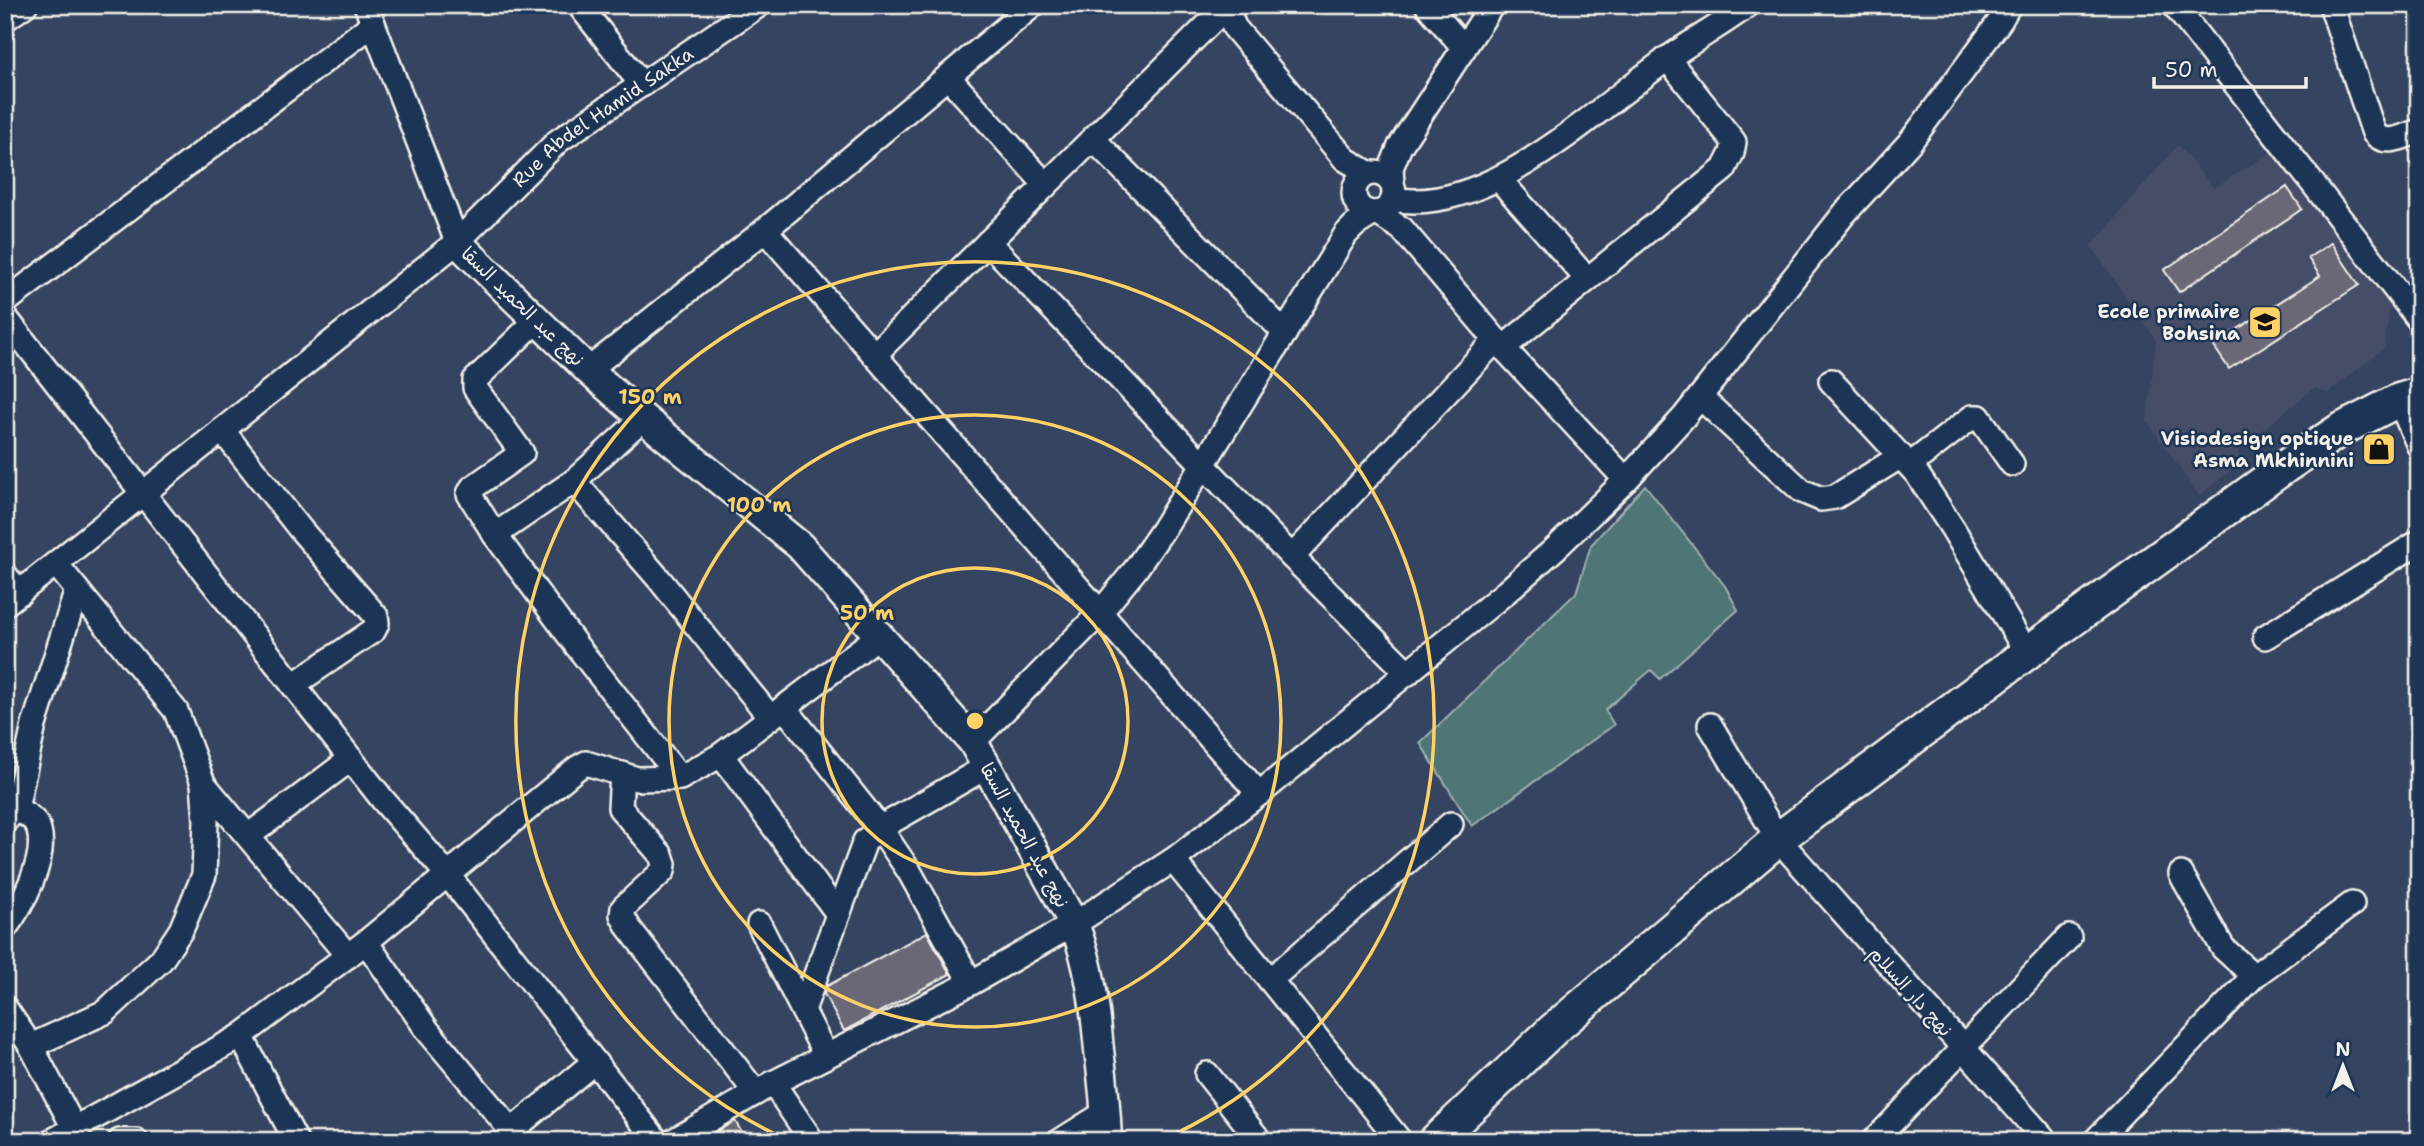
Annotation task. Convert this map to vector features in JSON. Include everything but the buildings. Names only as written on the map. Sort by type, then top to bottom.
[{"type":"main road","points":[[1435,1141],[1554,1029],[1778,839],[2027,653],[2286,466],[2340,430],[2409,397]]},
{"type":"street","points":[[5,19],[25,5]]},
{"type":"street","points":[[579,5],[642,85]]},
{"type":"street","name":"Rue Abdel Hamid Sakka","points":[[13,598],[457,242],[558,141],[759,5]]},
{"type":"street","points":[[1427,5],[1464,48]]},
{"type":"street","points":[[1346,234],[1386,202],[1391,168],[1400,146],[1492,5]]},
{"type":"street","points":[[874,355],[1226,6],[1234,27],[1362,182],[1362,209],[1386,202],[1433,202],[1499,179],[1554,144],[1667,58],[1748,5]]},
{"type":"street","points":[[673,1141],[764,1088],[971,982],[1074,924],[1173,860],[1259,794],[1537,565],[1626,480],[1700,397],[1844,214],[1911,141],[2009,5]]},
{"type":"street","points":[[2174,5],[2419,320]]},
{"type":"street","points":[[2331,5],[2374,133],[2379,139],[2386,140],[2419,131]]},
{"type":"street","points":[[588,370],[765,230],[948,77],[1019,9]]},
{"type":"street","points":[[5,303],[369,15],[457,242]]},
{"type":"street","points":[[1292,557],[1500,344],[1587,279],[1724,169],[1734,142],[1667,58]]},
{"type":"street","points":[[948,77],[1046,185]]},
{"type":"street","points":[[1093,139],[1285,333]]},
{"type":"street","points":[[973,742],[1100,613],[1135,570],[1346,234],[1362,182],[1400,146]]},
{"type":"street","points":[[1362,182],[1381,174],[1386,202],[1402,229],[1500,344],[1626,480]]},
{"type":"street","points":[[1499,179],[1587,279]]},
{"type":"street","points":[[765,230],[1259,794]]},
{"type":"street","name":"نهج عبد الحميد السقا","points":[[457,242],[588,370],[800,546],[973,742],[1074,924],[1083,947],[1089,971],[1107,1141]]},
{"type":"street","points":[[988,243],[1408,673]]},
{"type":"street","points":[[5,317],[351,759],[447,874],[657,1141]]},
{"type":"street","points":[[537,320],[475,380],[474,384],[522,453],[472,488],[469,494],[495,535],[576,645],[680,778]]},
{"type":"street","points":[[1831,382],[1905,461],[1954,529],[2027,653]]},
{"type":"street","points":[[1700,397],[1802,491],[1821,499],[1835,497],[1905,461],[1972,417],[1979,417],[2012,464]]},
{"type":"street","points":[[2409,397],[2419,446]]},
{"type":"street","points":[[495,535],[574,481],[643,418]]},
{"type":"street","points":[[222,430],[301,530],[376,615],[374,630],[293,685]]},
{"type":"street","points":[[574,481],[880,828],[909,871],[971,982]]},
{"type":"street","points":[[2265,637],[2419,542]]},
{"type":"street","points":[[31,1046],[105,1012],[161,960],[181,930],[204,875],[206,821],[203,783],[176,711],[56,564]]},
{"type":"street","points":[[5,575],[13,598]]},
{"type":"street","points":[[5,928],[28,891],[41,849],[39,828],[27,814],[10,815],[34,725],[78,590]]},
{"type":"street","points":[[52,1141],[241,1036],[357,949],[586,763],[637,779],[680,778],[721,755],[880,635]]},
{"type":"street","name":"نهج دار السلام","points":[[1710,725],[1778,839],[2046,1141]]},
{"type":"street","points":[[721,755],[838,914]]},
{"type":"street","points":[[248,836],[351,759]]},
{"type":"street","points":[[803,1010],[865,841],[880,828],[988,766]]},
{"type":"street","points":[[622,774],[620,808],[661,855],[664,864],[663,871],[623,908],[622,915],[629,929],[690,1010],[812,1141]]},
{"type":"street","points":[[203,783],[248,836],[357,949],[505,1126],[510,1129],[516,1127],[594,1062]]},
{"type":"street","points":[[1270,980],[1451,824]]},
{"type":"street","points":[[1173,860],[1400,1141]]},
{"type":"street","points":[[2181,874],[2223,948],[2254,976]]},
{"type":"street","points":[[2095,1141],[2254,976],[2352,904]]},
{"type":"street","points":[[759,924],[826,1056]]},
{"type":"street","points":[[1874,1141],[2069,937]]},
{"type":"street","points":[[5,1008],[31,1046],[74,1128]]},
{"type":"street","points":[[241,1036],[296,1141]]},
{"type":"street","points":[[1207,1074],[1261,1141]]},
{"type":"street","points":[[1060,1141],[1106,1112]]},
{"type":"street","points":[[120,1141],[136,1141]]},
{"type":"shaded area","name":"Ecole primaire Bohsina","points":[[2178,145],[2214,188],[2271,152],[2390,304],[2384,348],[2328,393],[2314,388],[2238,450],[2240,463],[2199,496],[2147,421],[2156,340],[2091,246]]},
{"type":"green space","points":[[1645,485],[1725,586],[1738,610],[1660,679],[1651,670],[1605,710],[1614,725],[1472,826],[1420,743],[1576,593],[1591,545]]},
{"type":"place","name":"Ecole primaire Bohsina","points":[[2265,322]]},
{"type":"place","name":"Visiodesign optique Asma Mkhinnini","points":[[2379,449]]}]
